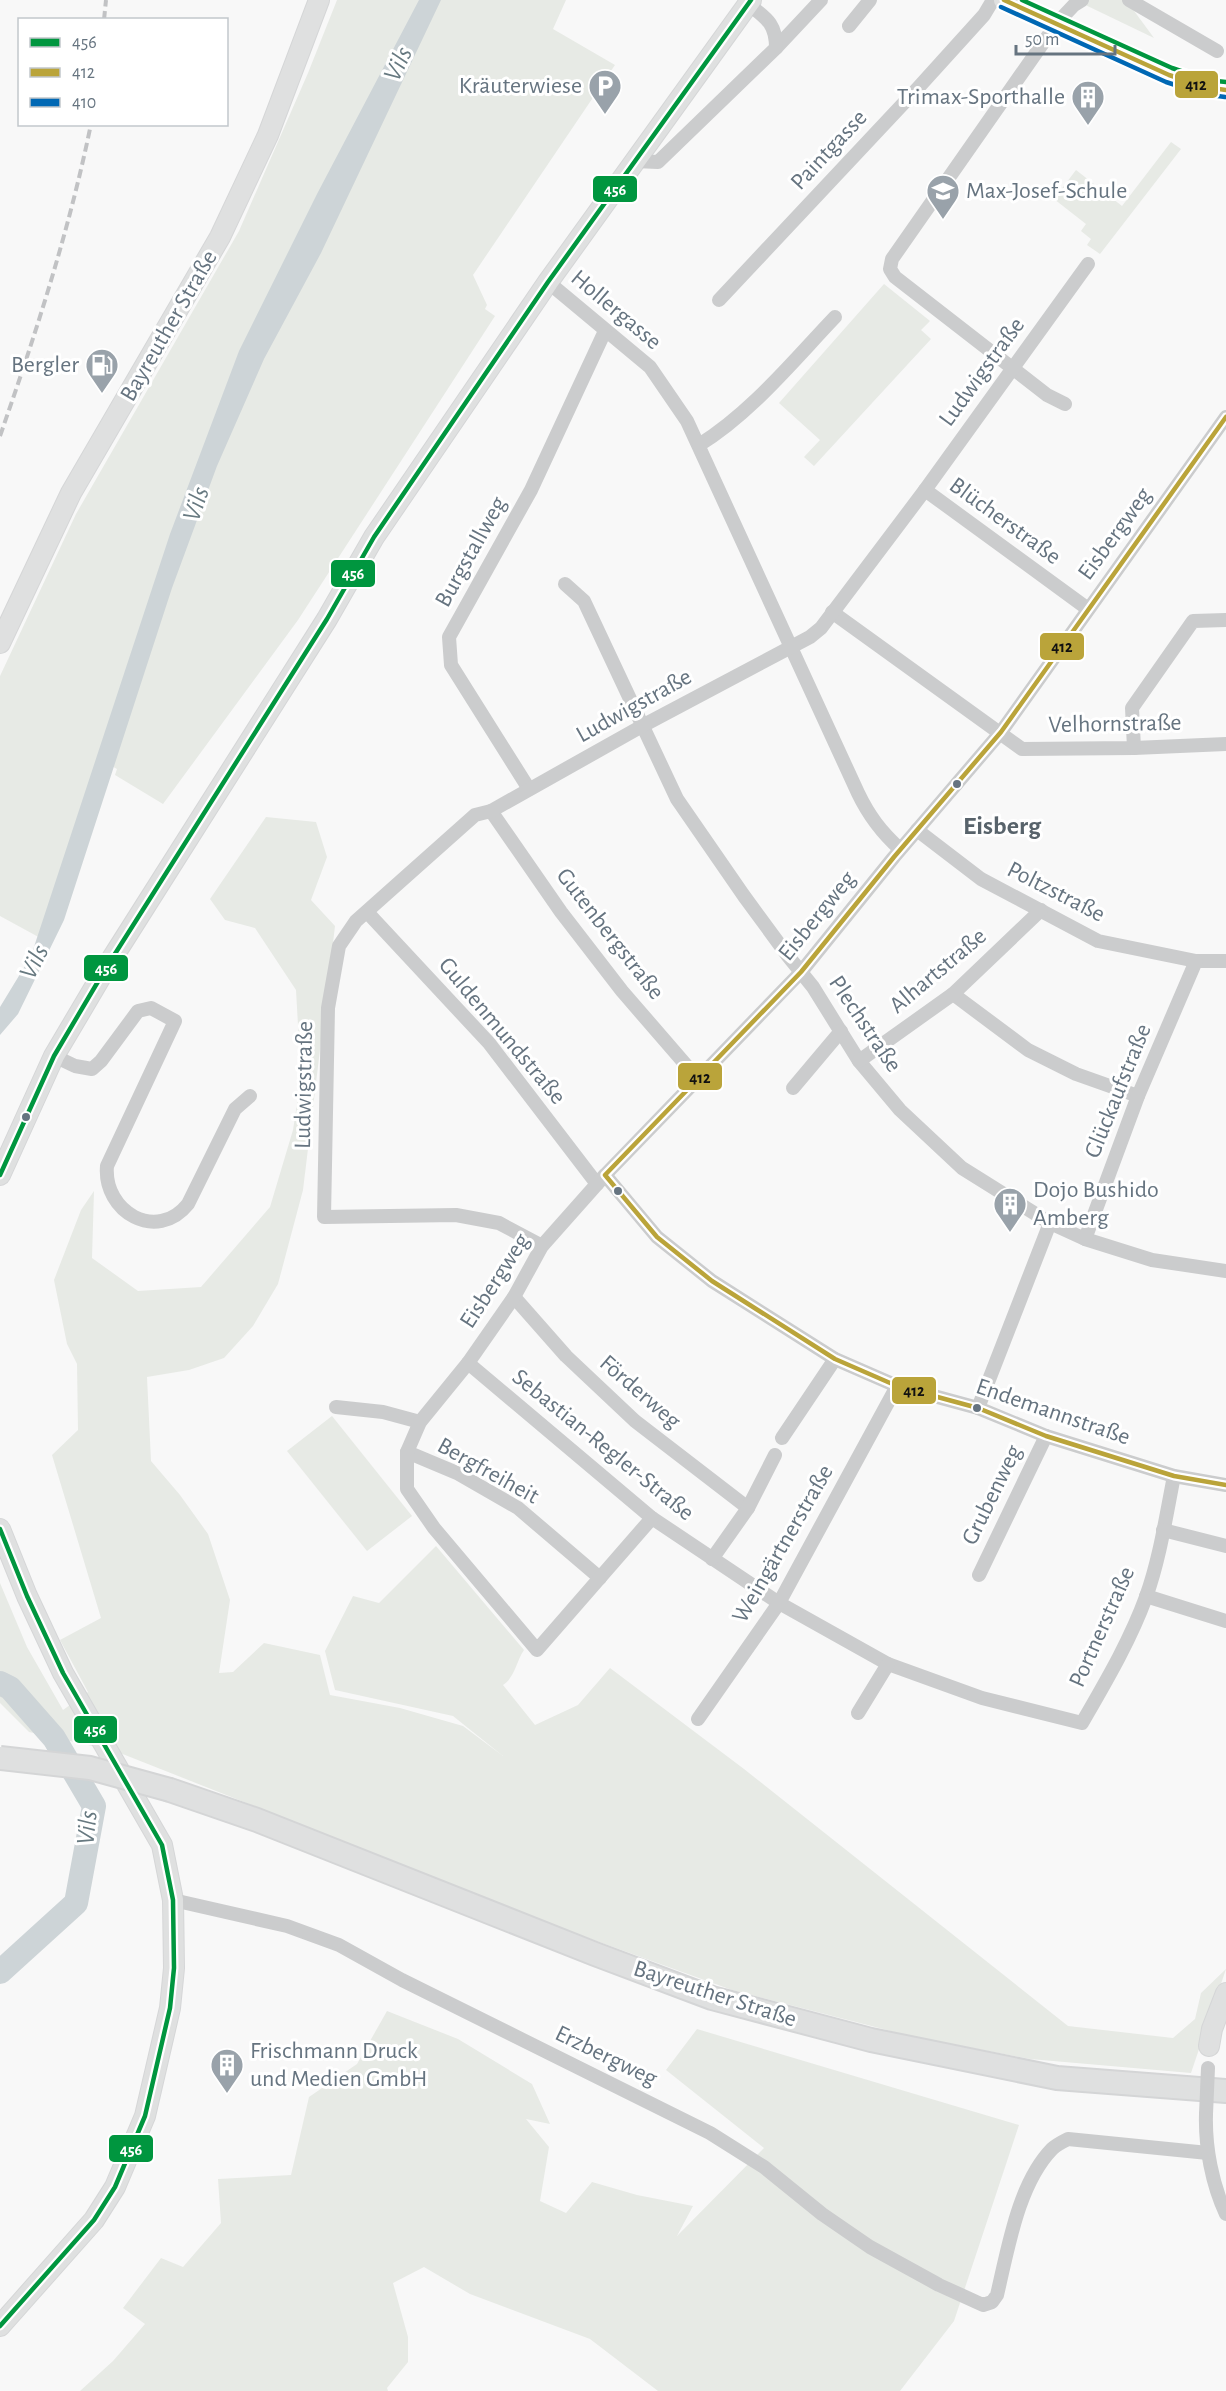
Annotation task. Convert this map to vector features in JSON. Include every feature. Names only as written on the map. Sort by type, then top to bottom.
[{"type":"main road","name":"Bayreuther Straße","points":[[0,643],[71,493],[220,237],[268,135],[319,0]]},
{"type":"main road","points":[[1004,0],[1169,75],[1205,87],[1226,90]]},
{"type":"main road","points":[[0,1174],[54,1056],[105,968],[327,619],[374,537],[548,282],[750,2]]},
{"type":"main road","points":[[0,1529],[27,1596],[63,1673],[162,1845],[173,1900],[174,1968],[170,2008],[147,2107],[133,2147],[115,2187],[94,2220],[0,2326]]},
{"type":"main road","name":"Bayreuther Straße","points":[[0,1758],[90,1768],[170,1790],[712,1998],[871,2040],[1057,2078],[1226,2091]]},
{"type":"main road","points":[[1209,2046],[1212,2029],[1226,1993]]},
{"type":"street","points":[[635,161],[658,162],[776,48],[821,0]]},
{"type":"street","points":[[849,26],[870,0]]},
{"type":"street","name":"Paintgasse","points":[[719,300],[917,89],[984,15],[993,0]]},
{"type":"street","points":[[1065,404],[1047,395],[1012,368],[895,277],[890,269],[892,259],[1057,23],[1082,0]]},
{"type":"street","points":[[1129,0],[1217,51]]},
{"type":"street","points":[[750,2],[767,19],[776,33],[776,48]]},
{"type":"street","name":"Ludwigstraße","points":[[542,1246],[499,1223],[456,1215],[324,1217],[328,1008],[339,946],[356,921],[475,815],[491,811],[644,725],[810,637],[832,612],[925,490],[1088,264]]},
{"type":"street","name":"Hollergasse","points":[[548,282],[650,366],[687,422],[870,818],[880,831],[900,849]]},
{"type":"street","points":[[699,445],[719,433],[749,405],[835,318]]},
{"type":"street","name":"Burgstallweg","points":[[529,789],[451,665],[449,637],[531,490],[605,331]]},
{"type":"street","name":"Eisbergweg","points":[[600,1578],[537,1650],[434,1528],[407,1489],[407,1452],[420,1422],[468,1363],[514,1297],[542,1246],[601,1179],[801,972],[900,849],[1001,732],[1226,417]]},
{"type":"street","name":"Blücherstraße","points":[[925,490],[1088,609]]},
{"type":"street","name":"Plechstraße","points":[[565,584],[584,601],[677,799],[744,896],[813,987],[859,1061],[900,1110],[962,1168],[1050,1224],[1085,1239],[1152,1260],[1226,1271]]},
{"type":"street","name":"Velhornstraße","points":[[832,612],[1023,749],[1226,744]]},
{"type":"street","points":[[1134,748],[1132,708],[1193,621],[1226,620]]},
{"type":"street","name":"Gutenbergstraße","points":[[491,811],[561,912],[615,982],[699,1080]]},
{"type":"street","name":"Poltzstraße","points":[[917,830],[981,879],[1098,941],[1196,961],[1226,962]]},
{"type":"street","name":"Alhartstraße","points":[[859,1061],[953,994],[1041,909]]},
{"type":"street","name":"Guldenmundstraße","points":[[367,912],[489,1043],[601,1179]]},
{"type":"street","name":"Glückaufstraße","points":[[1085,1239],[1138,1096],[1196,961]]},
{"type":"street","points":[[953,994],[1028,1050],[1076,1074],[1138,1096]]},
{"type":"street","points":[[54,1056],[75,1066],[92,1069],[102,1061],[138,1011],[152,1008],[175,1021],[107,1166],[109,1188],[115,1200],[124,1211],[137,1219],[153,1222],[175,1216],[188,1203],[235,1109],[250,1096]]},
{"type":"street","points":[[793,1088],[841,1031]]},
{"type":"street","name":"Endemannstraße","points":[[601,1179],[657,1237],[712,1281],[834,1359],[897,1386],[978,1408],[1046,1436],[1174,1476],[1226,1485]]},
{"type":"street","points":[[978,1408],[1050,1224]]},
{"type":"street","name":"Förderweg","points":[[514,1297],[566,1356],[635,1421],[748,1508]]},
{"type":"street","points":[[782,1438],[834,1359]]},
{"type":"street","name":"Sebastian-Regler-Straße","points":[[468,1363],[652,1518],[779,1603],[888,1664],[982,1698],[1082,1723]]},
{"type":"street","name":"Weingärtnerstraße","points":[[698,1719],[779,1603],[897,1386]]},
{"type":"street","points":[[336,1407],[383,1412],[420,1422]]},
{"type":"street","name":"Grubenweg","points":[[978,1575],[1046,1436]]},
{"type":"street","name":"Bergfreiheit","points":[[407,1452],[457,1473],[518,1508],[600,1578]]},
{"type":"street","points":[[712,1559],[748,1508],[775,1455]]},
{"type":"street","name":"Portnerstraße","points":[[1082,1723],[1112,1671],[1146,1596],[1174,1476]]},
{"type":"street","points":[[600,1578],[652,1518]]},
{"type":"street","points":[[1163,1530],[1226,1546]]},
{"type":"street","points":[[1146,1596],[1226,1621]]},
{"type":"street","points":[[858,1713],[888,1664]]},
{"type":"street","name":"Erzbergweg","points":[[173,1900],[287,1926],[339,1946],[402,1980],[710,2133],[764,2167],[822,2214],[870,2247],[939,2285],[982,2305],[992,2302],[997,2295],[1023,2200],[1035,2171],[1053,2148],[1068,2139],[1208,2153]]},
{"type":"street","points":[[1209,2046],[1206,2114],[1208,2153],[1226,2214]]},
{"type":"shaded area","points":[[337,0],[566,0],[553,29],[615,65],[473,275],[487,305],[485,309],[495,316],[298,620],[163,804],[115,775],[117,769],[101,760],[44,940],[0,916],[0,676],[76,514],[239,231],[308,73]]},
{"type":"shaded area","points":[[1075,0],[1126,0],[1154,38]]},
{"type":"shaded area","points":[[1171,142],[1181,149],[1100,254],[1087,245],[1091,239],[1081,231],[1086,224],[1054,199],[1076,170],[1122,206]]},
{"type":"shaded area","points":[[884,284],[930,321],[921,330],[931,339],[814,466],[804,457],[820,440],[779,403]]},
{"type":"shaded area","points":[[266,817],[316,822],[327,857],[311,900],[335,926],[303,1190],[278,1284],[253,1326],[224,1358],[189,1370],[147,1377],[151,1461],[180,1495],[208,1534],[230,1600],[219,1673],[233,1672],[264,1643],[320,1655],[330,1695],[400,1708],[463,1726],[503,1756],[453,1716],[335,1690],[325,1651],[353,1596],[379,1603],[436,1546],[524,1650],[513,1674],[503,1685],[535,1725],[578,1705],[610,1668],[744,1769],[1068,2026],[1173,2038],[1195,2019],[1201,1993],[1226,1969],[1191,2073],[1030,2059],[910,2036],[732,1990],[580,1935],[115,1751],[29,1732],[0,1703],[0,1583],[27,1647],[63,1710],[88,1692],[60,1640],[101,1618],[52,1455],[78,1430],[77,1364],[67,1344],[54,1280],[81,1210],[94,1191],[92,1258],[138,1291],[201,1287],[270,1207],[293,1130],[301,1078],[296,990],[255,928],[225,920],[210,899]]},
{"type":"shaded area","points":[[332,1416],[412,1516],[367,1551],[287,1451]]},
{"type":"shaded area","points":[[387,2011],[458,2039],[532,2084],[550,2124],[526,2119],[549,2147],[540,2201],[566,2213],[592,2182],[637,2195],[693,2206],[677,2236],[764,2148],[666,2070],[697,2029],[1019,2125],[954,2321],[900,2391],[658,2391],[590,2339],[470,2294],[424,2267],[393,2283],[408,2337],[408,2362],[387,2388],[388,2391],[80,2391],[113,2361],[145,2324],[123,2308],[161,2258],[183,2267],[221,2223],[218,2179],[291,2175],[309,2097],[357,2064]]},
{"type":"water","points":[[419,0],[441,0],[321,253],[264,359],[217,466],[172,588],[64,920],[18,1014],[0,1035],[0,1007],[31,956],[170,534],[239,351],[317,194]]},
{"type":"waterway","name":"Vils","points":[[0,1683],[10,1688],[54,1738],[94,1806],[76,1903],[0,1972]]},
{"type":"railway","points":[[104,18],[106,0]]},
{"type":"railway","points":[[0,436],[51,282],[73,203],[91,126]]},
{"type":"transit line","name":"456","points":[[0,1175],[54,1056],[106,968],[327,619],[374,537],[548,282],[751,0]]},
{"type":"transit line","name":"412","points":[[1004,0],[1169,75],[1205,87],[1226,90]]},
{"type":"transit line","points":[[1022,0],[1172,68],[1207,80],[1226,82]]},
{"type":"transit line","name":"410","points":[[1001,7],[1166,82],[1203,94],[1225,97]]},
{"type":"transit line","name":"412","points":[[1226,417],[1001,732],[894,857],[801,972],[605,1175],[657,1237],[712,1281],[835,1359],[897,1386],[978,1408],[1046,1436],[1174,1476],[1226,1485]]},
{"type":"transit line","name":"456","points":[[0,1529],[27,1596],[63,1673],[162,1845],[173,1900],[174,1968],[170,2008],[145,2116],[115,2187],[94,2220],[0,2326]]},
{"type":"place","name":"Kräuterwiese","points":[[605,115]]},
{"type":"place","name":"Trimax-Sporthalle","points":[[1088,126]]},
{"type":"place","name":"Max-Josef-Schule","points":[[943,220]]},
{"type":"place","name":"Bergler","points":[[102,394]]},
{"type":"place","name":"Dojo Bushido Amberg","points":[[1010,1233]]},
{"type":"place","name":"Frischmann Druck und Medien GmbH","points":[[227,2094]]},
{"type":"district","name":"Eisberg","points":[[1002,826]]}]
